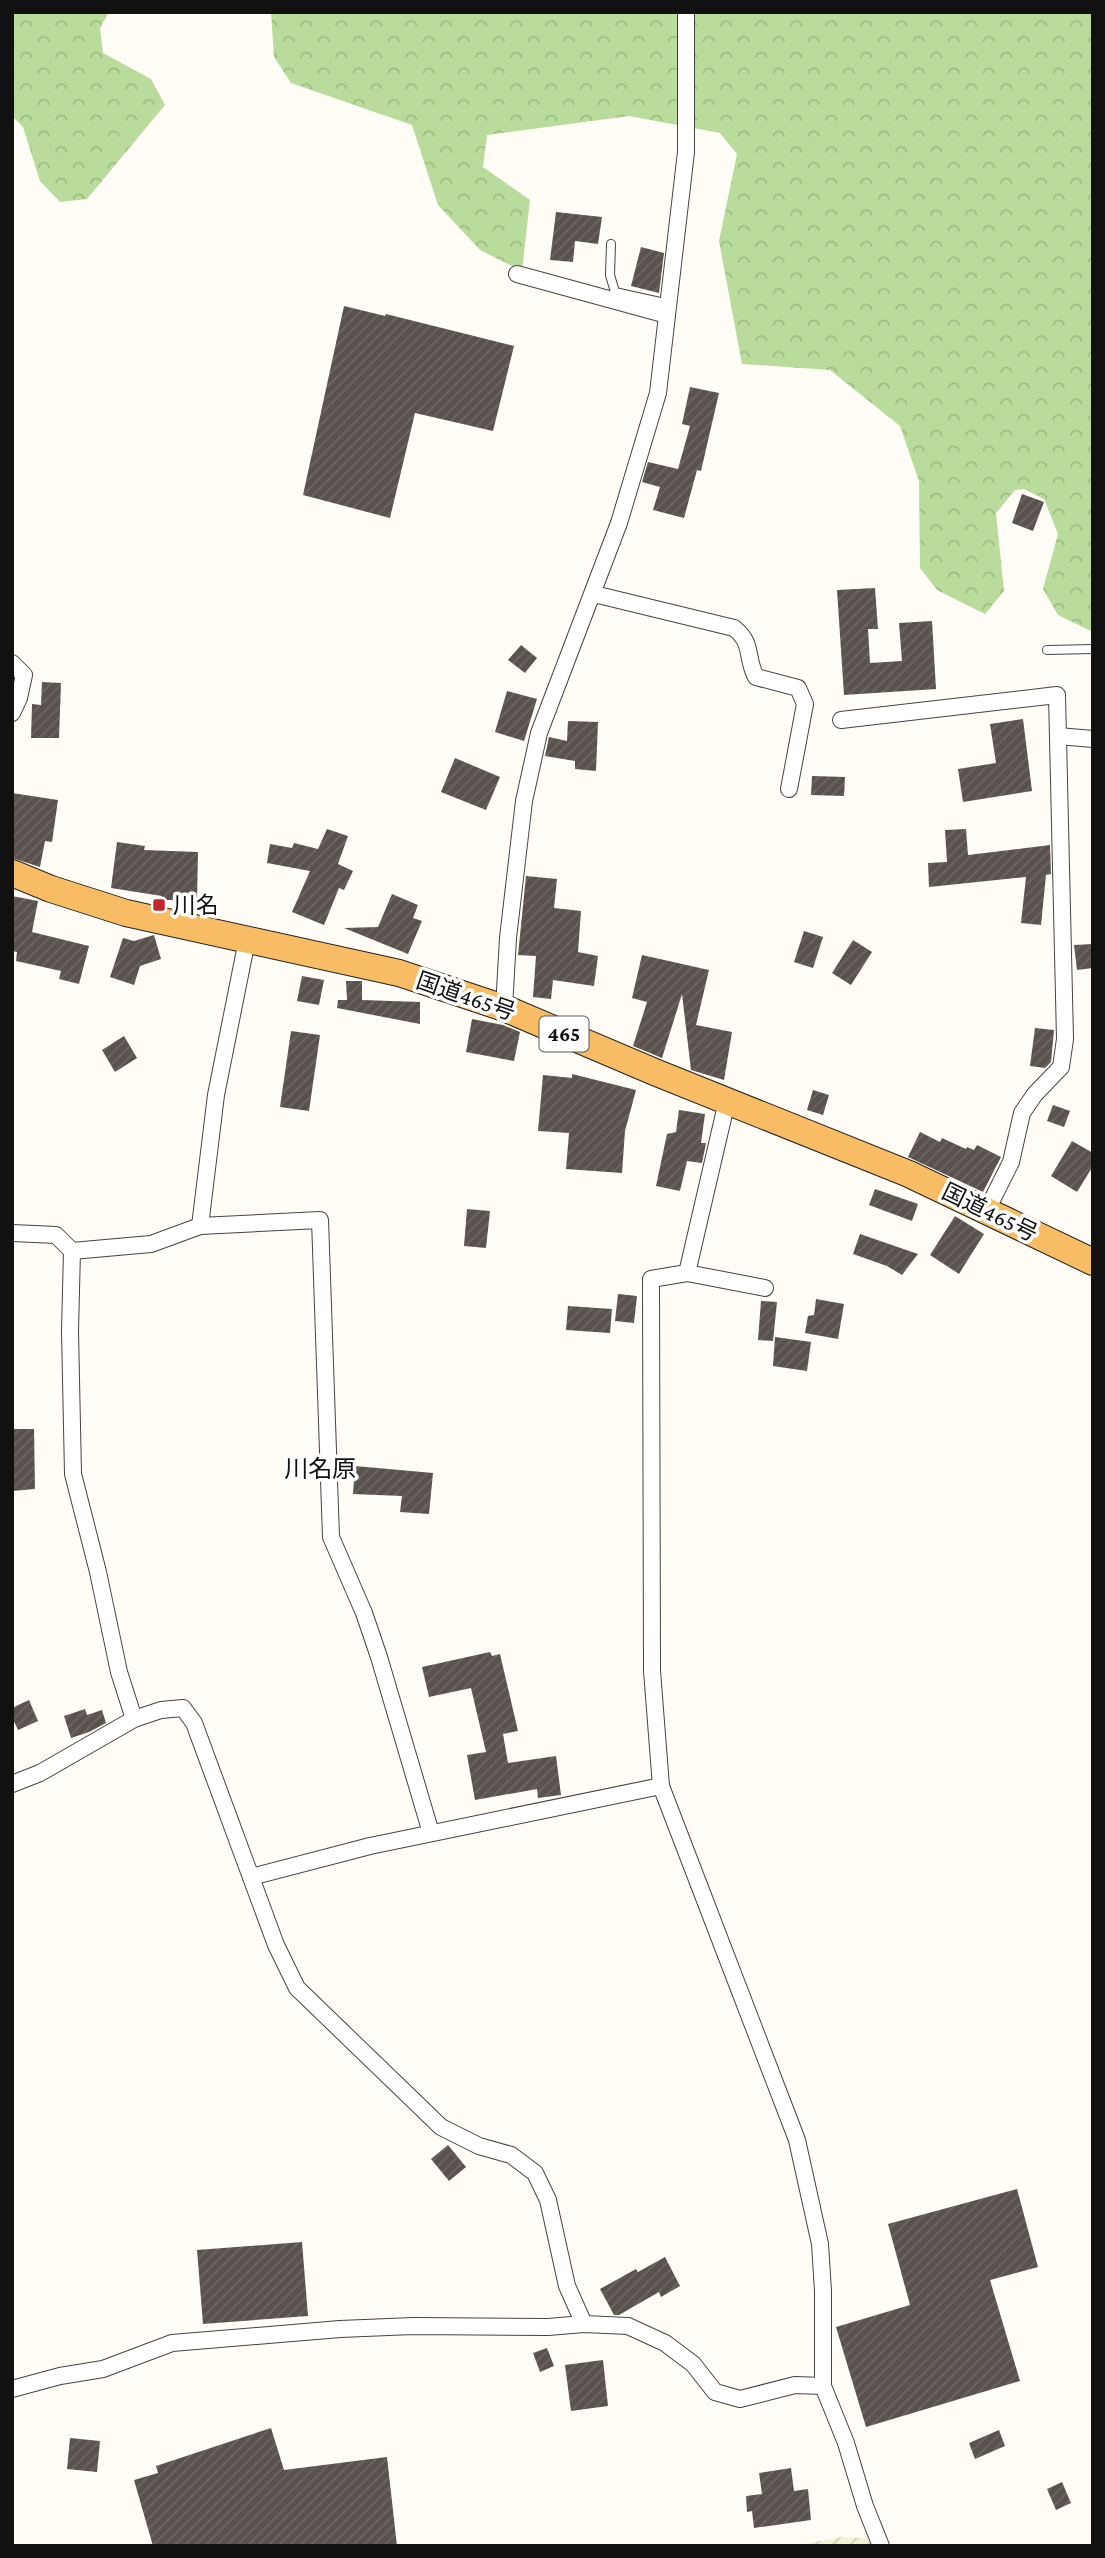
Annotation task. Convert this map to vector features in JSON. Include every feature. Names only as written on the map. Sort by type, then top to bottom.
[{"type":"highway","name":"国道465号","points":[[12,873],[51,889],[126,913],[399,973],[504,1008],[909,1174],[1093,1262]]},
{"type":"street","points":[[504,1008],[508,938],[524,801],[533,760],[566,659],[594,594],[619,523],[658,393],[685,152],[686,12]]},
{"type":"street","points":[[517,274],[668,310]]},
{"type":"street","points":[[594,594],[734,628],[747,640],[751,665],[757,677],[798,688],[805,704],[789,789]]},
{"type":"street","points":[[12,663],[24,675],[19,698],[12,713]]},
{"type":"street","points":[[841,720],[1057,695],[1065,1039],[1061,1067],[1022,1112],[1011,1162],[986,1210]]},
{"type":"street","points":[[1058,736],[1093,739]]},
{"type":"street","points":[[200,1226],[216,1095],[247,940]]},
{"type":"street","points":[[687,1273],[727,1101]]},
{"type":"street","points":[[72,1251],[151,1244],[200,1226],[320,1220],[331,1537],[364,1613],[379,1657],[431,1833]]},
{"type":"street","points":[[12,1233],[56,1235],[72,1251],[73,1474],[99,1573],[119,1672],[134,1719]]},
{"type":"street","points":[[765,1288],[687,1273],[651,1279],[652,1671],[661,1786],[797,2140],[820,2244],[823,2386],[846,2443],[865,2506],[881,2546]]},
{"type":"street","points":[[12,1784],[40,1773],[134,1719],[161,1710],[183,1708],[194,1723],[276,1945],[298,1988],[441,2127],[479,2146],[512,2154],[535,2173],[548,2200],[567,2286],[584,2325]]},
{"type":"street","points":[[251,1877],[370,1846],[661,1786]]},
{"type":"street","points":[[12,2389],[61,2376],[103,2369],[172,2343],[391,2327],[548,2328],[584,2325],[628,2326],[665,2343],[693,2364],[715,2392],[740,2399],[795,2385],[823,2386]]},
{"type":"lane","points":[[611,244],[610,275],[615,292],[668,310]]},
{"type":"lane","points":[[1047,650],[1093,649]]},
{"type":"shaded area","points":[[841,2537],[868,2538],[871,2546],[793,2546]]},
{"type":"green space","points":[[12,12],[109,12],[100,28],[103,53],[151,79],[165,105],[87,199],[60,202],[40,181],[23,127],[12,116]]},
{"type":"green space","points":[[271,12],[1093,12],[1093,632],[1058,615],[1043,589],[1058,534],[1044,499],[1024,489],[1015,490],[996,513],[1004,591],[985,614],[937,590],[920,568],[919,481],[900,426],[830,370],[742,364],[719,241],[737,154],[720,133],[629,116],[487,135],[483,167],[530,200],[522,271],[480,250],[438,205],[412,125],[291,83],[274,57]]},
{"type":"building","points":[[556,212],[602,217],[598,244],[575,241],[573,262],[550,260]]},
{"type":"building","points":[[641,247],[664,253],[659,293],[631,286]]},
{"type":"building","points":[[344,306],[514,346],[493,431],[415,413],[390,518],[303,495]]},
{"type":"building","points":[[690,387],[719,393],[701,471],[697,470],[684,518],[653,510],[660,487],[642,482],[648,462],[678,469],[690,426],[682,424]]},
{"type":"building","points":[[1022,494],[1044,502],[1033,531],[1012,523]]},
{"type":"building","points":[[875,588],[878,629],[868,629],[870,663],[902,661],[899,623],[932,621],[936,689],[844,695],[837,590]]},
{"type":"building","points":[[521,645],[537,658],[525,673],[508,660]]},
{"type":"building","points":[[42,682],[61,683],[59,738],[31,738],[32,704],[41,705]]},
{"type":"building","points":[[507,691],[537,699],[524,741],[495,732]]},
{"type":"building","points":[[1023,719],[1032,791],[963,802],[958,769],[996,763],[990,724]]},
{"type":"building","points":[[568,721],[598,722],[596,771],[575,769],[575,761],[545,756],[549,737],[567,741]]},
{"type":"building","points":[[455,758],[500,777],[486,810],[441,792]]},
{"type":"building","points":[[812,776],[845,777],[844,796],[811,795]]},
{"type":"building","points":[[12,793],[58,800],[52,842],[45,841],[40,867],[12,858]]},
{"type":"building","points":[[327,829],[348,836],[338,864],[353,871],[344,890],[339,888],[324,925],[292,912],[310,871],[267,863],[270,844],[292,848],[294,843],[318,849]]},
{"type":"building","points":[[966,829],[968,855],[1050,845],[1051,874],[1046,875],[1041,925],[1021,923],[1026,877],[929,887],[928,863],[947,862],[945,830]]},
{"type":"building","points":[[117,842],[145,846],[144,850],[198,852],[197,900],[162,900],[162,896],[111,888]]},
{"type":"building","points":[[526,876],[557,879],[554,908],[581,911],[578,952],[598,956],[594,986],[553,980],[551,999],[533,997],[536,956],[518,955]]},
{"type":"building","points":[[392,894],[418,905],[413,918],[422,921],[408,954],[344,928],[378,927]]},
{"type":"building","points":[[12,896],[38,901],[32,932],[89,946],[79,984],[59,979],[61,971],[16,961],[17,952],[12,951]]},
{"type":"building","points":[[804,931],[823,937],[813,968],[794,962]]},
{"type":"building","points":[[154,935],[161,959],[140,966],[134,985],[110,977],[123,938],[134,941]]},
{"type":"building","points":[[853,940],[872,952],[851,985],[832,973]]},
{"type":"building","points":[[1093,944],[1093,968],[1077,970],[1074,945]]},
{"type":"building","points":[[642,955],[709,970],[696,1025],[732,1032],[724,1080],[691,1070],[682,994],[662,1058],[633,1046],[647,1002],[632,998]]},
{"type":"building","points":[[302,976],[324,980],[319,1005],[297,1001]]},
{"type":"building","points":[[346,981],[362,981],[362,1000],[420,1002],[420,1024],[337,1008],[338,1000],[347,1000]]},
{"type":"building","points":[[472,1019],[503,1025],[520,1032],[514,1061],[466,1052]]},
{"type":"building","points":[[1035,1028],[1054,1030],[1051,1062],[1045,1068],[1030,1066]]},
{"type":"building","points":[[291,1031],[320,1035],[309,1111],[280,1107]]},
{"type":"building","points":[[124,1036],[137,1058],[115,1072],[102,1050]]},
{"type":"building","points":[[572,1074],[636,1090],[625,1131],[622,1173],[566,1169],[569,1133],[538,1131],[543,1075],[572,1078]]},
{"type":"building","points":[[813,1090],[829,1095],[823,1115],[807,1110]]},
{"type":"building","points":[[1053,1105],[1070,1111],[1064,1127],[1047,1121]]},
{"type":"building","points":[[679,1110],[705,1114],[701,1143],[706,1143],[702,1163],[687,1161],[680,1191],[656,1186],[667,1134],[676,1132]]},
{"type":"building","points":[[920,1132],[940,1142],[942,1138],[966,1149],[967,1147],[974,1150],[977,1145],[1001,1157],[983,1192],[908,1157]]},
{"type":"building","points":[[1072,1141],[1093,1153],[1093,1166],[1077,1192],[1051,1176]]},
{"type":"building","points":[[875,1189],[918,1204],[912,1221],[869,1205]]},
{"type":"building","points":[[467,1209],[490,1211],[486,1248],[464,1246]]},
{"type":"building","points":[[955,1216],[984,1234],[959,1274],[930,1255]]},
{"type":"building","points":[[860,1234],[918,1254],[902,1275],[887,1266],[853,1254]]},
{"type":"building","points":[[618,1294],[637,1296],[634,1323],[615,1321]]},
{"type":"building","points":[[816,1299],[844,1304],[838,1339],[805,1333],[808,1316],[814,1315]]},
{"type":"building","points":[[761,1301],[777,1302],[773,1341],[758,1340]]},
{"type":"building","points":[[568,1306],[612,1309],[610,1333],[566,1330]]},
{"type":"building","points":[[775,1337],[811,1342],[807,1371],[773,1366]]},
{"type":"building","points":[[12,1429],[34,1429],[35,1489],[12,1491]]},
{"type":"building","points":[[355,1466],[433,1473],[429,1514],[400,1512],[402,1496],[353,1494]]},
{"type":"building","points":[[490,1652],[492,1656],[500,1654],[518,1731],[503,1734],[508,1763],[556,1756],[561,1795],[538,1798],[537,1789],[475,1800],[467,1755],[486,1752],[471,1688],[429,1697],[422,1667]]},
{"type":"building","points":[[29,1700],[38,1721],[18,1730],[12,1717],[12,1708]]},
{"type":"building","points":[[85,1709],[87,1715],[102,1710],[106,1723],[71,1738],[64,1716]]},
{"type":"building","points":[[448,2145],[466,2167],[449,2181],[431,2159]]},
{"type":"building","points":[[1017,2189],[1038,2267],[990,2280],[1020,2381],[866,2427],[836,2327],[910,2305],[888,2224]]},
{"type":"building","points":[[302,2242],[308,2316],[203,2324],[197,2250]]},
{"type":"building","points":[[665,2257],[680,2286],[661,2297],[659,2292],[619,2315],[614,2315],[600,2289]]},
{"type":"building","points":[[547,2348],[554,2366],[540,2372],[533,2353]]},
{"type":"building","points":[[603,2360],[608,2406],[571,2411],[565,2365]]},
{"type":"building","points":[[271,2428],[284,2470],[387,2457],[397,2546],[153,2546],[134,2480],[158,2473],[156,2466]]},
{"type":"building","points":[[999,2430],[1005,2446],[975,2459],[969,2443]]},
{"type":"building","points":[[70,2438],[100,2441],[97,2472],[67,2469]]},
{"type":"building","points":[[791,2468],[794,2491],[808,2489],[811,2520],[754,2528],[752,2511],[747,2512],[746,2496],[762,2494],[759,2473]]},
{"type":"building","points":[[1062,2482],[1071,2503],[1056,2510],[1047,2489]]},
{"type":"place","name":"川名","points":[[159,905]]},
{"type":"district","name":"川名原","points":[[320,1468]]}]
